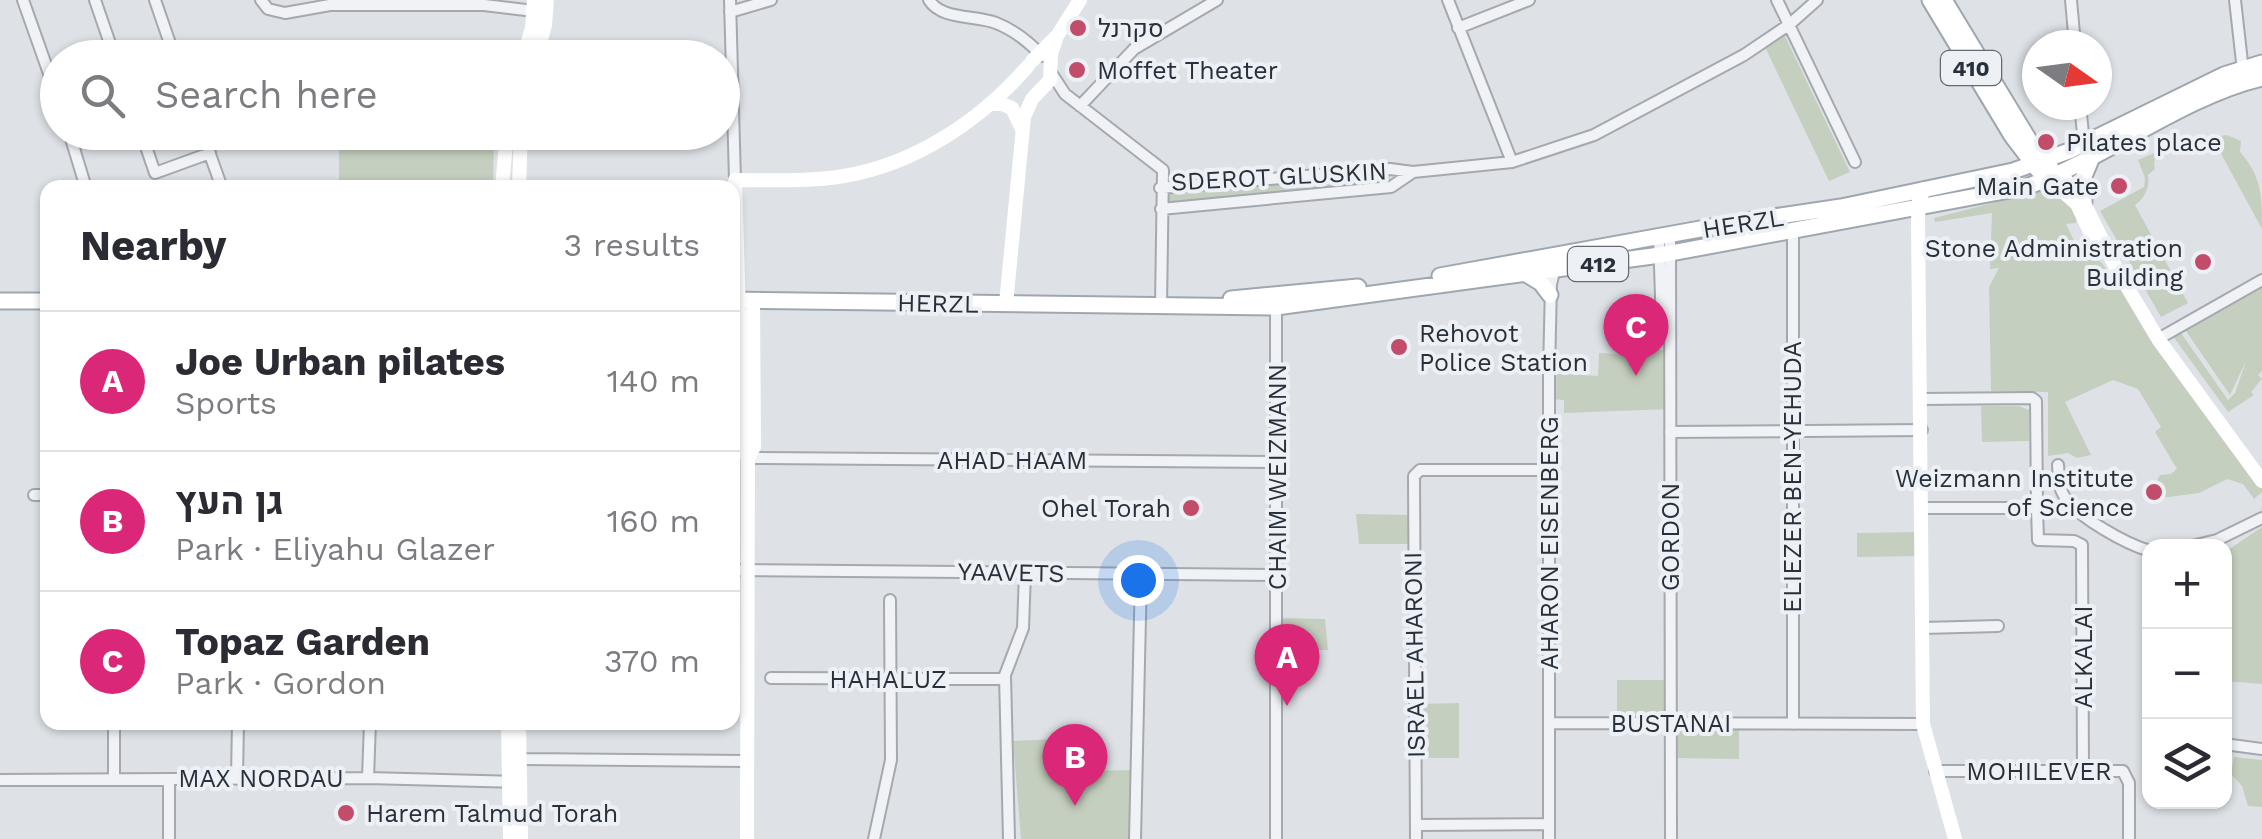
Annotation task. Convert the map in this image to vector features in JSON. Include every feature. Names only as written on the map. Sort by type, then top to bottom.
[{"type":"main road","name":"410","points":[[1930,0],[2012,136],[2055,176]]},
{"type":"main road","name":"410","points":[[1944,0],[2039,163]]},
{"type":"main road","name":"HERZL","points":[[742,300],[1162,306],[1276,301],[1528,275],[1666,254],[2002,192],[2055,176],[2088,150],[2244,67],[2262,62]]},
{"type":"main road","name":"HERZL","points":[[1276,301],[1841,208],[2013,171],[2088,150],[2262,78]]},
{"type":"main road","points":[[2012,136],[2013,171]]},
{"type":"main road","points":[[2084,203],[2088,150]]},
{"type":"main road","points":[[1528,275],[1550,295]]},
{"type":"main road","points":[[0,301],[40,301]]},
{"type":"street","points":[[23,0],[40,48]]},
{"type":"street","points":[[94,0],[108,40]]},
{"type":"street","points":[[155,0],[169,40]]},
{"type":"street","points":[[484,5],[506,0]]},
{"type":"street","points":[[731,40],[730,6],[771,0]]},
{"type":"street","points":[[928,0],[939,11],[984,19],[1007,28],[1041,64],[1041,91],[1027,107],[1022,130],[1006,304]]},
{"type":"street","points":[[733,150],[734,180],[840,177],[877,168],[954,132],[1041,64],[1080,0]]},
{"type":"street","points":[[1080,106],[1130,52],[1218,0]]},
{"type":"street","points":[[1448,0],[1512,162]]},
{"type":"street","points":[[1458,28],[1529,0]]},
{"type":"street","points":[[1777,0],[1854,162]]},
{"type":"street","name":"SDEROT GLUSKIN","points":[[1041,64],[1065,94],[1163,170],[1160,188],[1390,169],[1413,172],[1512,162],[1574,143],[1710,75],[1790,24],[1817,0]]},
{"type":"street","points":[[2070,0],[2073,30]]},
{"type":"street","points":[[262,1],[275,12],[286,13],[346,2],[541,3]]},
{"type":"street","points":[[2235,1],[2244,67],[2238,86]]},
{"type":"street","points":[[529,40],[541,3]]},
{"type":"street","points":[[541,3],[545,26],[541,40]]},
{"type":"street","points":[[1041,64],[1024,74],[1026,86],[1041,91]]},
{"type":"street","name":"SDEROT GLUSKIN","points":[[1041,91],[1052,89],[1065,94]]},
{"type":"street","points":[[990,104],[1012,108],[1022,130]]},
{"type":"street","points":[[2083,120],[2088,150]]},
{"type":"street","points":[[74,150],[84,180]]},
{"type":"street","points":[[146,150],[154,173],[210,153]]},
{"type":"street","points":[[209,150],[219,180]]},
{"type":"street","points":[[503,180],[505,150]]},
{"type":"street","points":[[518,180],[520,150]]},
{"type":"street","name":"SDEROT GLUSKIN","points":[[1162,210],[1391,187],[1413,172]]},
{"type":"street","points":[[2055,176],[2084,203],[2117,270],[2158,339],[2262,482]]},
{"type":"street","points":[[2055,176],[2077,204],[2102,256],[2117,270]]},
{"type":"street","points":[[1160,188],[1162,306]]},
{"type":"street","points":[[1924,189],[1918,208],[1923,724],[1955,839]]},
{"type":"street","name":"ELIEZER BEN-YEHUDA","points":[[1793,230],[1793,724]]},
{"type":"street","points":[[1665,235],[1666,254]]},
{"type":"street","points":[[1552,271],[1566,252]]},
{"type":"street","name":"GORDON","points":[[1666,254],[1661,327],[1670,432],[1671,839]]},
{"type":"street","name":"AHARON EISENBERG","points":[[1549,839],[1552,271]]},
{"type":"street","points":[[2158,339],[2262,280]]},
{"type":"street","points":[[740,558],[748,458],[743,449],[742,300]]},
{"type":"street","name":"CHAIM WEIZMANN","points":[[1276,301],[1276,839]]},
{"type":"street","points":[[1921,399],[2032,398],[2038,402],[2036,508],[1922,508]]},
{"type":"street","points":[[1670,432],[1922,430]]},
{"type":"street","name":"AHAD HAAM","points":[[748,458],[1277,462]]},
{"type":"street","points":[[2058,465],[2059,486],[2069,503],[2116,536],[2142,547]]},
{"type":"street","name":"ISRAEL AHARONI","points":[[1416,839],[1413,480],[1416,472],[1549,470]]},
{"type":"street","points":[[34,495],[40,495]]},
{"type":"street","name":"ALKALAI","points":[[2036,508],[2038,540],[2082,545],[2083,769]]},
{"type":"street","points":[[2219,539],[2262,518]]},
{"type":"street","name":"YAAVETS","points":[[740,570],[1276,575]]},
{"type":"street","points":[[1009,839],[1005,679],[1024,628],[1026,572]]},
{"type":"street","points":[[1135,839],[1141,573]]},
{"type":"street","points":[[740,591],[748,761],[746,839]]},
{"type":"street","points":[[874,839],[892,760],[890,600]]},
{"type":"street","points":[[1923,628],[1998,626]]},
{"type":"street","name":"HAHALUZ","points":[[771,678],[1005,679]]},
{"type":"street","name":"BUSTANAI","points":[[1549,723],[1923,724]]},
{"type":"street","points":[[114,730],[114,780]]},
{"type":"street","points":[[236,778],[238,730]]},
{"type":"street","points":[[368,778],[370,730]]},
{"type":"street","points":[[508,730],[521,839]]},
{"type":"street","points":[[510,839],[521,759],[520,730]]},
{"type":"street","points":[[508,746],[521,759],[748,761]]},
{"type":"street","points":[[2232,748],[2262,750]]},
{"type":"street","name":"MOHILEVER","points":[[1935,770],[2123,772],[2129,789],[2130,839]]},
{"type":"street","name":"MAX NORDAU","points":[[0,780],[368,778],[515,782]]},
{"type":"street","points":[[169,779],[169,839]]},
{"type":"street","points":[[1416,825],[1549,824]]},
{"type":"green space","points":[[1784,34],[1850,172],[1829,181],[1765,47]]},
{"type":"green space","points":[[2219,136],[2241,141],[2240,152],[2257,178],[2262,229],[2219,150]]},
{"type":"green space","points":[[339,150],[494,150],[493,180],[339,180]]},
{"type":"green space","points":[[2154,153],[2159,158],[2154,161],[2155,169],[2148,175],[2144,196],[2135,205],[2188,303],[2161,317],[2100,211],[2144,187],[2138,160]]},
{"type":"green space","points":[[1389,170],[1391,185],[1162,207],[1161,190]]},
{"type":"green space","points":[[2056,187],[2078,213],[2076,223],[2066,224],[2079,251],[2101,262],[2262,478],[2262,492],[2254,499],[2243,484],[2227,479],[2199,493],[2161,498],[2156,482],[2160,475],[2177,469],[2155,432],[2161,427],[2138,389],[2113,380],[2065,402],[2091,455],[2077,458],[2068,453],[2048,456],[2048,392],[1991,391],[1989,287],[1999,268],[1990,269],[1992,213],[1935,222],[1934,218]]},
{"type":"green space","points":[[2262,275],[2262,371],[2258,375],[2262,379],[2251,392],[2254,395],[2228,412],[2167,328],[2174,323],[2228,400],[2235,393],[2246,361],[2230,395],[2179,321]]},
{"type":"green space","points":[[1632,350],[1670,350],[1670,409],[1564,413],[1564,400],[1549,399],[1549,373],[1598,376],[1599,353],[1630,355]]},
{"type":"green space","points":[[1981,406],[2019,406],[2029,410],[2029,441],[1982,442]]},
{"type":"green space","points":[[1356,514],[1413,515],[1412,544],[1359,544]]},
{"type":"green space","points":[[2262,527],[2262,684],[2232,682],[2232,547]]},
{"type":"green space","points":[[1918,532],[1919,556],[1857,557],[1857,533]]},
{"type":"green space","points":[[1277,618],[1325,619],[1328,650],[1276,650]]},
{"type":"green space","points":[[1617,680],[1666,680],[1665,722],[1617,721]]},
{"type":"green space","points":[[1459,703],[1459,758],[1417,758],[1417,704]]},
{"type":"green space","points":[[1674,728],[1739,728],[1739,759],[1673,758]]},
{"type":"green space","points":[[1056,739],[1057,772],[1133,770],[1131,839],[1021,839],[1013,741]]},
{"type":"green space","points":[[2234,757],[2262,760],[2262,807],[2248,806],[2232,768]]},
{"type":"place","name":"סקרנל","points":[[1078,28]]},
{"type":"place","name":"Moffet Theater","points":[[1077,70]]},
{"type":"place","name":"Pilates place","points":[[2046,142]]},
{"type":"place","name":"Main Gate","points":[[2119,186]]},
{"type":"place","name":"Stone Administration Building","points":[[2203,262]]},
{"type":"place","name":"Rehovot Police Station","points":[[1399,347]]},
{"type":"place","name":"Topaz Garden","points":[[1636,376]]},
{"type":"place","name":"Weizmann Institute of Science","points":[[2154,492]]},
{"type":"place","name":"Ohel Torah","points":[[1191,508]]},
{"type":"place","name":"Joe Urban pilates","points":[[1287,706]]},
{"type":"place","name":"גן העץ","points":[[1075,806]]},
{"type":"place","name":"Harem Talmud Torah","points":[[346,813]]}]
